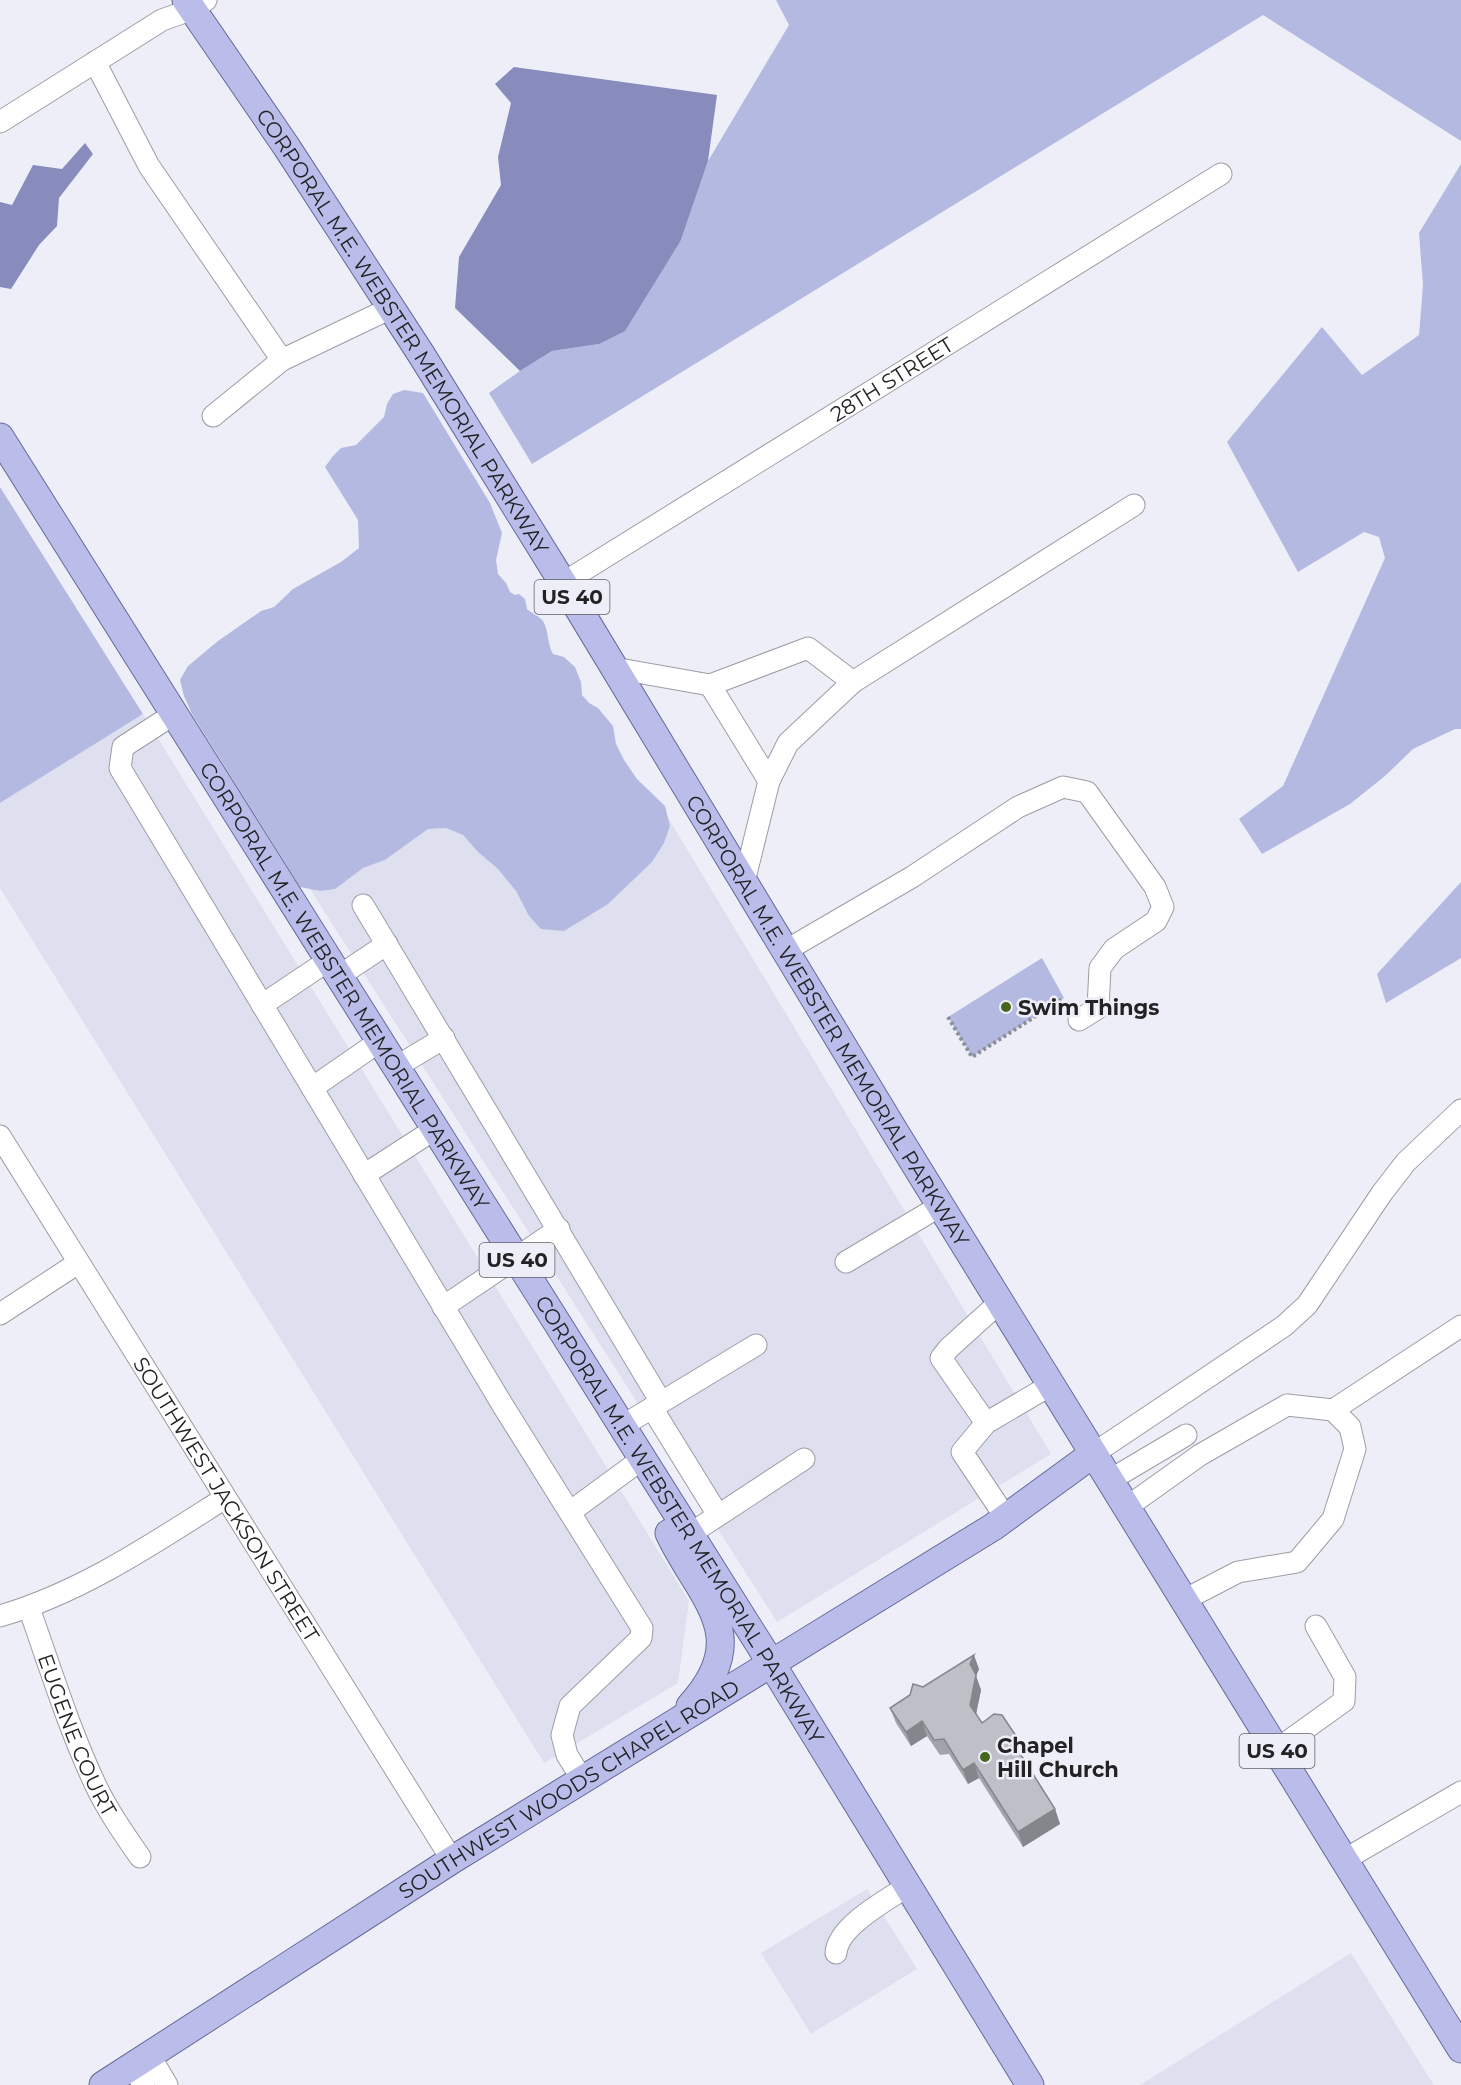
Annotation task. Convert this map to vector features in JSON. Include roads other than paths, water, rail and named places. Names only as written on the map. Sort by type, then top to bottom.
[{"type":"main road","name":"CORPORAL M.E. WEBSTER MEMORIAL PARKWAY","points":[[195,3],[391,308],[563,583],[940,1206],[1461,2049]]},
{"type":"main road","name":"CORPORAL M.E. WEBSTER MEMORIAL PARKWAY","points":[[0,437],[771,1663],[1030,2085]]},
{"type":"main road","name":"SOUTHWEST WOODS CHAPEL ROAD","points":[[104,2085],[142,2069],[452,1860],[1006,1518],[1093,1454]]},
{"type":"main road","points":[[642,1459],[650,1494],[672,1539],[717,1617],[720,1633],[721,1650],[715,1671],[703,1692],[676,1721]]},
{"type":"street","points":[[0,122],[162,20],[195,3]]},
{"type":"street","points":[[95,62],[149,166],[282,360]]},
{"type":"street","name":"28TH STREET","points":[[563,583],[1221,174]]},
{"type":"street","points":[[213,416],[282,360],[391,308]]},
{"type":"street","points":[[744,882],[769,781],[788,743],[853,682],[1134,505]]},
{"type":"street","points":[[614,668],[710,685],[808,648],[853,682]]},
{"type":"street","points":[[710,685],[769,781]]},
{"type":"street","points":[[174,714],[123,747],[120,768],[443,1307],[642,1628],[640,1638],[570,1706],[562,1735],[567,1755],[582,1779]]},
{"type":"street","points":[[785,951],[912,877],[1018,807],[1063,787],[1087,792],[1155,887],[1163,907],[1156,921],[1114,949],[1100,968],[1098,1008],[1079,1020]]},
{"type":"street","points":[[363,905],[559,1229],[718,1515]]},
{"type":"street","points":[[262,1005],[387,944]]},
{"type":"street","points":[[396,1066],[444,1038]]},
{"type":"street","points":[[312,1088],[380,1041]]},
{"type":"street","points":[[1093,1454],[1284,1326],[1307,1305],[1382,1193],[1406,1162],[1461,1110]]},
{"type":"street","points":[[364,1175],[435,1129]]},
{"type":"street","name":"SOUTHWEST JACKSON STREET","points":[[0,1136],[452,1860]]},
{"type":"street","points":[[846,1262],[940,1206]]},
{"type":"street","points":[[443,1307],[559,1229]]},
{"type":"street","points":[[0,1314],[78,1263]]},
{"type":"street","points":[[986,1423],[941,1358],[1000,1302]]},
{"type":"street","points":[[1332,1410],[1461,1326]]},
{"type":"street","points":[[622,1426],[756,1346]]},
{"type":"street","points":[[1006,1518],[962,1452],[986,1423],[1051,1385]]},
{"type":"street","points":[[1167,1405],[1200,1455]]},
{"type":"street","points":[[1127,1508],[1200,1455],[1287,1405],[1332,1410],[1350,1427],[1355,1449],[1333,1519],[1297,1562],[1238,1572],[1184,1600]]},
{"type":"street","points":[[1110,1480],[1186,1435]]},
{"type":"street","points":[[570,1512],[642,1459]]},
{"type":"street","points":[[690,1534],[804,1459]]},
{"type":"street","points":[[0,1616],[29,1608],[86,1581],[137,1553],[225,1498]]},
{"type":"street","name":"EUGENE COURT","points":[[29,1608],[77,1741],[97,1787],[118,1826],[140,1857]]},
{"type":"street","points":[[1276,1750],[1344,1701],[1345,1677],[1316,1626]]},
{"type":"street","points":[[1344,1860],[1461,1792]]},
{"type":"street","points":[[836,1953],[837,1946],[845,1932],[908,1886]]},
{"type":"street","points":[[142,2069],[167,2085]]},
{"type":"place","name":"Swim Things","points":[[1006,1007]]},
{"type":"place","name":"Chapel Hill Church","points":[[985,1757]]}]
